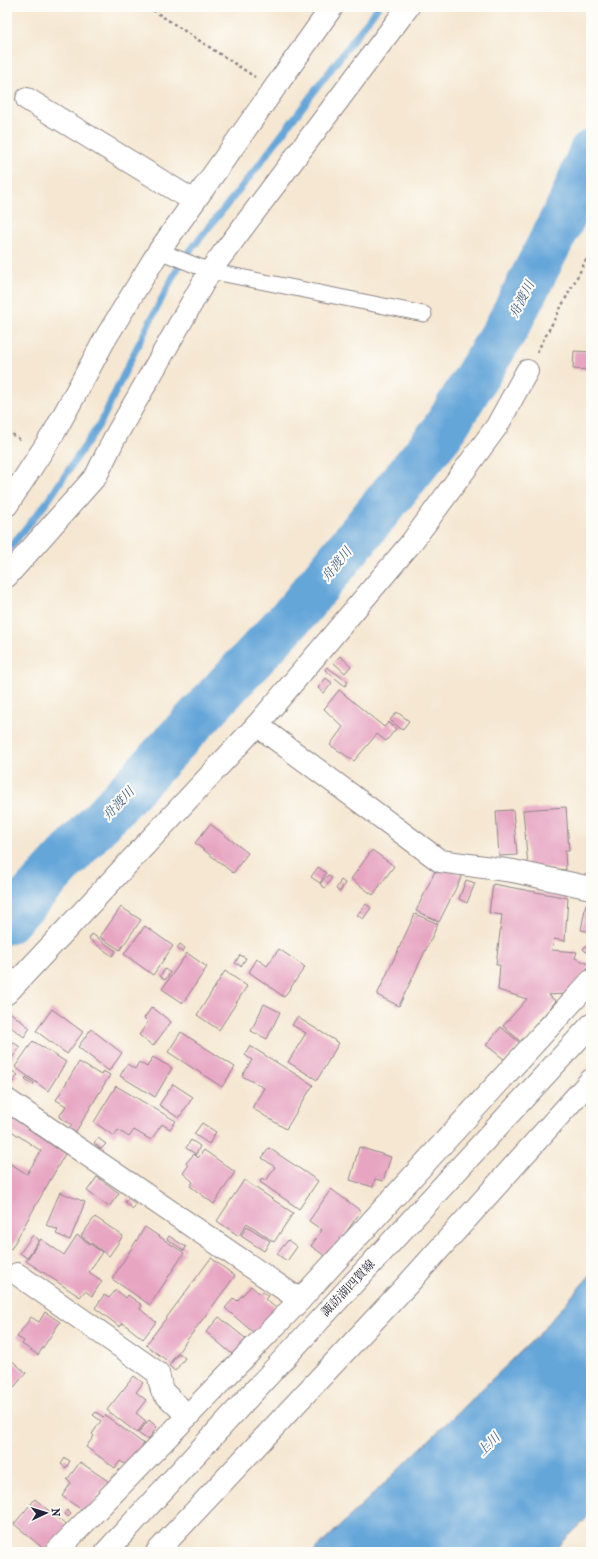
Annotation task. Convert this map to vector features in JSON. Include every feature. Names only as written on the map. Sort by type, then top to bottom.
[{"type":"street","points":[[7,505],[45,448],[105,339],[159,251],[332,7]]},
{"type":"street","points":[[7,576],[96,476],[114,439],[210,271],[408,7]]},
{"type":"street","points":[[27,99],[194,201]]},
{"type":"street","points":[[7,993],[257,725],[411,543],[497,426],[527,370]]},
{"type":"street","points":[[257,725],[440,861],[513,871],[591,888]]},
{"type":"street","points":[[56,1552],[300,1300],[591,981]]},
{"type":"street","name":"諏訪湖四賀線","points":[[106,1552],[591,1025]]},
{"type":"street","points":[[157,1552],[407,1285],[591,1080]]},
{"type":"street","points":[[7,1100],[300,1300]]},
{"type":"street","points":[[17,1274],[158,1374],[162,1391],[188,1416]]},
{"type":"lane","points":[[159,251],[210,271],[424,314]]},
{"type":"path","points":[[148,7],[274,89]]},
{"type":"path","points":[[527,370],[591,251]]},
{"type":"water","name":"上川","points":[[591,1274],[591,1514],[553,1552],[313,1552],[538,1335]]},
{"type":"building","points":[[574,351],[591,352],[591,370],[573,369]]},
{"type":"building","points":[[340,656],[351,666],[345,673],[334,663]]},
{"type":"building","points":[[327,667],[348,682],[345,686],[325,670]]},
{"type":"building","points":[[326,678],[332,683],[324,693],[318,688]]},
{"type":"building","points":[[339,690],[384,727],[389,722],[396,729],[386,741],[377,734],[354,761],[330,745],[343,727],[324,709]]},
{"type":"building","points":[[397,712],[409,721],[402,730],[390,720]]},
{"type":"building","points":[[566,807],[569,851],[565,851],[566,870],[528,866],[523,810]]},
{"type":"building","points":[[513,810],[517,855],[499,856],[496,811]]},
{"type":"building","points":[[210,824],[248,853],[233,873],[195,843]]},
{"type":"building","points":[[372,850],[394,866],[373,895],[351,879]]},
{"type":"building","points":[[438,865],[462,876],[439,922],[416,911]]},
{"type":"building","points":[[318,867],[326,873],[320,883],[311,877]]},
{"type":"building","points":[[328,875],[332,878],[325,888],[320,884]]},
{"type":"building","points":[[341,880],[345,883],[340,892],[336,889]]},
{"type":"building","points":[[466,880],[475,883],[467,903],[459,899]]},
{"type":"building","points":[[493,884],[568,898],[565,941],[554,939],[552,950],[577,952],[575,958],[591,965],[566,994],[548,995],[556,1001],[521,1042],[503,1026],[527,999],[498,990],[500,965],[496,965],[502,915],[489,913]]},
{"type":"building","points":[[366,904],[371,908],[363,919],[357,915]]},
{"type":"building","points":[[586,904],[591,904],[591,932],[581,930]]},
{"type":"building","points":[[121,907],[141,920],[120,950],[100,937]]},
{"type":"building","points":[[415,914],[438,924],[399,1006],[377,995]]},
{"type":"building","points":[[145,926],[173,946],[153,975],[124,954]]},
{"type":"building","points":[[92,934],[116,951],[112,956],[89,939]]},
{"type":"building","points":[[591,940],[591,957],[583,949]]},
{"type":"building","points":[[180,944],[185,948],[182,952],[177,948]]},
{"type":"building","points":[[279,949],[305,967],[284,997],[249,972],[257,959],[267,966]]},
{"type":"building","points":[[187,953],[207,967],[183,1003],[162,989]]},
{"type":"building","points":[[240,955],[246,958],[241,966],[235,963]]},
{"type":"building","points":[[165,969],[170,973],[165,980],[160,976]]},
{"type":"building","points":[[225,971],[247,986],[219,1030],[197,1015]]},
{"type":"building","points":[[264,1004],[280,1012],[267,1039],[251,1031]]},
{"type":"building","points":[[152,1007],[171,1022],[153,1046],[139,1035],[148,1022],[144,1018]]},
{"type":"building","points":[[52,1009],[83,1032],[67,1054],[36,1031]]},
{"type":"building","points":[[7,1010],[30,1028],[24,1037],[7,1024]]},
{"type":"building","points":[[297,1017],[339,1043],[317,1080],[288,1062],[306,1033],[292,1025]]},
{"type":"building","points":[[501,1027],[520,1043],[505,1060],[486,1045]]},
{"type":"building","points":[[91,1029],[122,1053],[109,1071],[78,1047]]},
{"type":"building","points":[[181,1032],[235,1067],[222,1087],[168,1052]]},
{"type":"building","points":[[7,1038],[20,1047],[7,1065]]},
{"type":"building","points":[[33,1041],[66,1062],[48,1091],[15,1067]]},
{"type":"building","points":[[250,1046],[313,1085],[286,1129],[252,1108],[264,1088],[242,1076],[252,1060],[245,1055]]},
{"type":"building","points":[[153,1057],[172,1068],[155,1097],[120,1076],[127,1064],[135,1069],[139,1062],[147,1067]]},
{"type":"building","points":[[79,1062],[101,1075],[103,1071],[110,1075],[75,1133],[69,1129],[72,1125],[59,1117],[66,1106],[56,1100]]},
{"type":"building","points":[[12,1071],[18,1075],[13,1082],[7,1078]]},
{"type":"building","points":[[26,1077],[34,1083],[33,1085],[25,1080]]},
{"type":"building","points":[[173,1084],[193,1097],[179,1118],[159,1105]]},
{"type":"building","points":[[116,1086],[176,1121],[170,1129],[162,1124],[151,1140],[134,1130],[129,1137],[118,1130],[114,1136],[94,1122]]},
{"type":"building","points":[[7,1114],[65,1154],[11,1249],[7,1247],[7,1169],[11,1164],[27,1174],[41,1151],[7,1128]]},
{"type":"building","points":[[202,1123],[216,1132],[209,1144],[194,1134]]},
{"type":"building","points":[[98,1138],[106,1144],[101,1149],[94,1143]]},
{"type":"building","points":[[191,1140],[200,1146],[196,1154],[186,1148]]},
{"type":"building","points":[[359,1147],[391,1157],[383,1181],[375,1179],[373,1187],[350,1180]]},
{"type":"building","points":[[269,1148],[318,1181],[299,1209],[260,1182],[262,1178],[266,1181],[275,1167],[262,1158]]},
{"type":"building","points":[[204,1150],[235,1172],[214,1204],[190,1186],[193,1182],[183,1173],[188,1166],[186,1163],[194,1154],[198,1158]]},
{"type":"building","points":[[97,1177],[119,1193],[109,1207],[87,1191]]},
{"type":"building","points":[[244,1180],[293,1213],[274,1242],[247,1223],[239,1236],[217,1221]]},
{"type":"building","points":[[331,1189],[361,1211],[328,1258],[311,1246],[322,1230],[309,1221]]},
{"type":"building","points":[[60,1192],[85,1202],[70,1240],[56,1234],[58,1230],[46,1225]]},
{"type":"building","points":[[128,1198],[136,1204],[133,1209],[125,1202]]},
{"type":"building","points":[[95,1217],[123,1236],[109,1256],[81,1236]]},
{"type":"building","points":[[247,1226],[270,1241],[264,1251],[241,1236]]},
{"type":"building","points":[[145,1227],[184,1253],[150,1305],[112,1279]]},
{"type":"building","points":[[33,1235],[39,1240],[27,1258],[20,1253]]},
{"type":"building","points":[[77,1235],[102,1252],[89,1272],[102,1281],[92,1296],[85,1291],[80,1297],[26,1261],[41,1239],[64,1255]]},
{"type":"building","points":[[169,1236],[186,1247],[184,1251],[167,1239]]},
{"type":"building","points":[[288,1240],[297,1247],[287,1261],[277,1254]]},
{"type":"building","points":[[211,1258],[235,1276],[170,1363],[146,1345]]},
{"type":"building","points":[[251,1286],[260,1294],[263,1292],[268,1296],[265,1299],[277,1309],[255,1334],[225,1308],[234,1298],[237,1301]]},
{"type":"building","points":[[116,1290],[126,1298],[128,1295],[142,1305],[140,1309],[156,1322],[143,1339],[123,1323],[120,1327],[95,1308],[104,1295],[109,1298]]},
{"type":"building","points":[[45,1312],[60,1322],[38,1355],[22,1344],[24,1341],[17,1337],[31,1317],[39,1322]]},
{"type":"building","points":[[219,1317],[250,1342],[237,1358],[206,1332]]},
{"type":"building","points":[[179,1353],[185,1358],[175,1371],[169,1366]]},
{"type":"building","points":[[10,1359],[26,1373],[9,1393],[7,1392],[7,1363]]},
{"type":"building","points":[[134,1376],[143,1383],[136,1392],[146,1400],[136,1413],[146,1421],[137,1433],[107,1410]]},
{"type":"building","points":[[96,1412],[103,1417],[105,1415],[144,1444],[128,1466],[120,1461],[115,1468],[86,1447],[94,1436],[92,1434],[101,1421],[93,1415]]},
{"type":"building","points":[[149,1420],[157,1427],[148,1440],[138,1433]]},
{"type":"building","points":[[65,1458],[70,1461],[66,1468],[61,1464]]},
{"type":"building","points":[[80,1462],[108,1481],[86,1513],[62,1496],[71,1483],[67,1480]]},
{"type":"building","points":[[35,1499],[67,1526],[45,1550],[14,1524]]},
{"type":"building","points":[[67,1510],[71,1514],[68,1517],[64,1513]]},
{"type":"waterway","points":[[7,551],[47,502],[101,422],[175,273],[189,252],[255,170],[378,7]]},
{"type":"waterway","name":"舟渡川","points":[[7,922],[298,610],[441,434],[507,327],[571,202],[591,152]]}]
